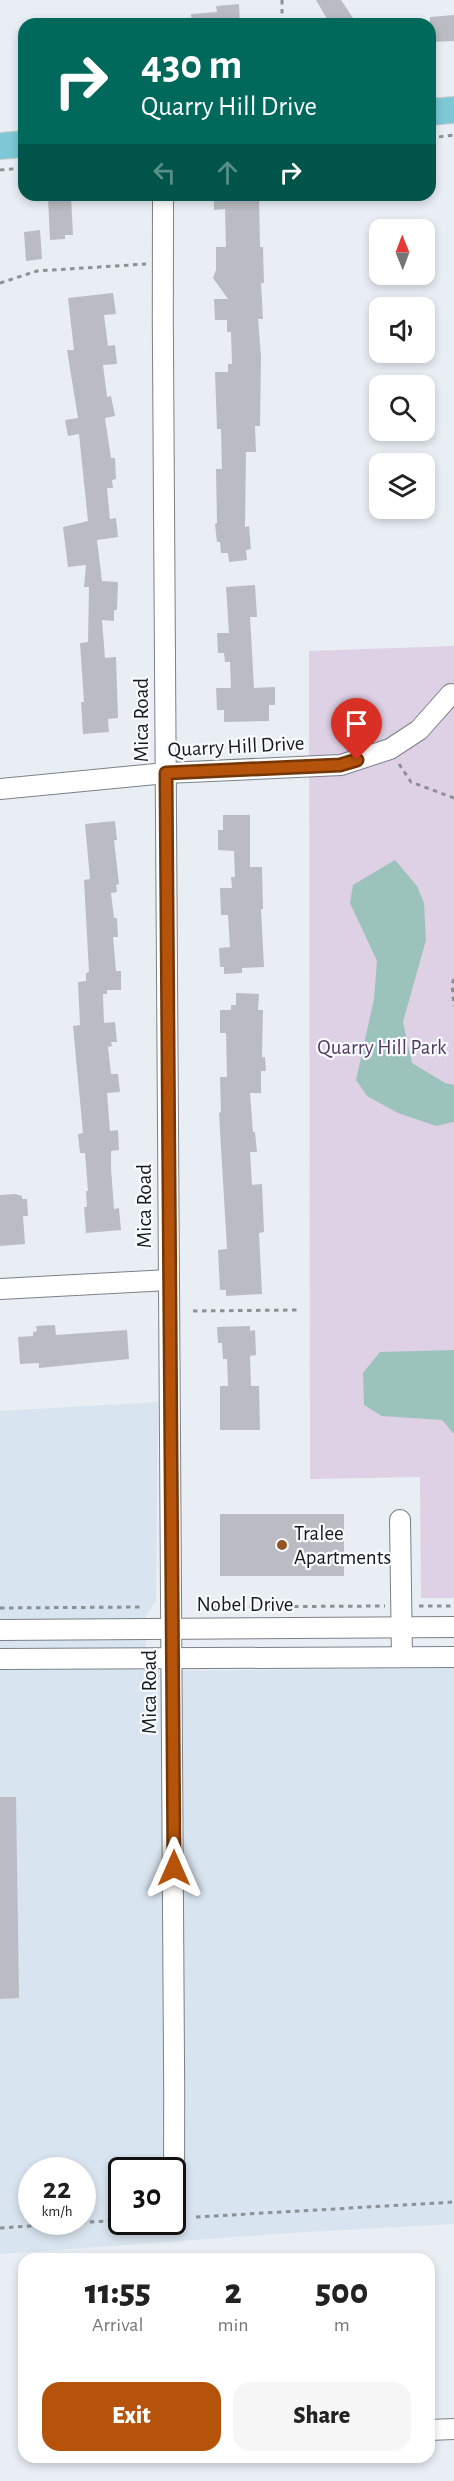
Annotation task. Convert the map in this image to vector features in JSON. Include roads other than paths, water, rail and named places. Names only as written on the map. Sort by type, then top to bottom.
[{"type":"main road","points":[[436,112],[454,110]]},
{"type":"main road","points":[[0,146],[18,144]]},
{"type":"street","name":"Mica Road","points":[[163,201],[173,1629],[174,2157]]},
{"type":"street","name":"Quarry Hill Drive","points":[[0,789],[166,773],[340,765],[390,749],[419,730],[451,694]]},
{"type":"street","points":[[0,1289],[169,1280]]},
{"type":"street","points":[[400,1520],[402,1657]]},
{"type":"street","name":"Nobel Drive","points":[[0,1630],[454,1627]]},
{"type":"street","points":[[0,1659],[454,1657]]},
{"type":"street","points":[[435,2430],[454,2429]]},
{"type":"place","name":"Tralee Apartments","points":[[282,1545]]},
{"type":"park label","name":"Quarry Hill Park","points":[[382,1047]]}]
